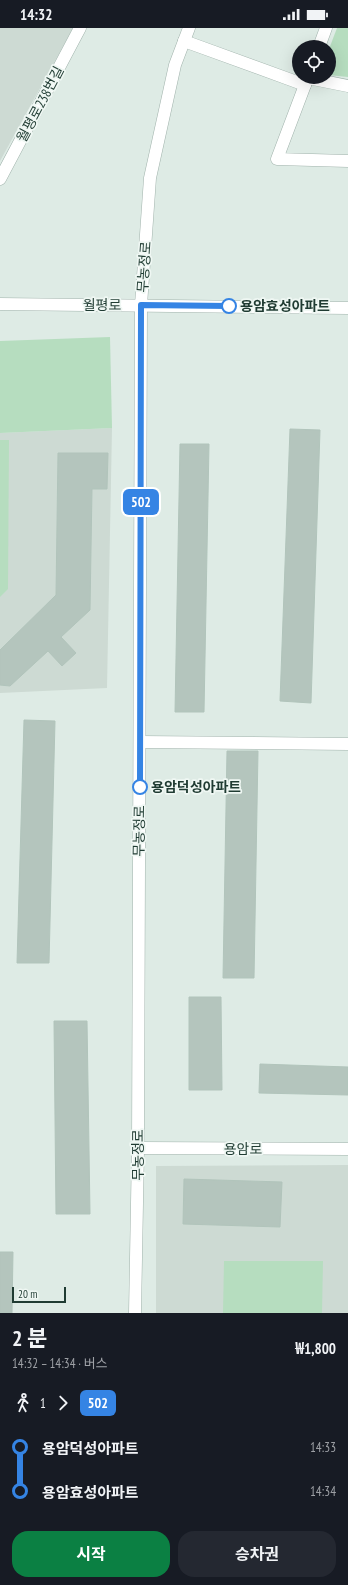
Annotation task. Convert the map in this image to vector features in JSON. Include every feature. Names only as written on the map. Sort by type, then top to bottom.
[{"type":"street","name":"월평로238번길","points":[[0,179],[80,28]]},
{"type":"street","name":"무농정로","points":[[135,1313],[138,1148],[141,305],[150,178],[175,65],[189,28]]},
{"type":"street","points":[[322,40],[326,28]]},
{"type":"street","points":[[184,41],[292,75]]},
{"type":"street","points":[[305,84],[277,159],[348,161]]},
{"type":"street","points":[[334,84],[348,86]]},
{"type":"street","name":"월평로","points":[[0,304],[348,308]]},
{"type":"street","points":[[140,742],[348,744]]},
{"type":"street","name":"용암로","points":[[138,1148],[348,1149]]},
{"type":"shaded area","points":[[0,28],[73,28],[0,161]]},
{"type":"shaded area","points":[[112,428],[107,688],[0,693],[0,433]]},
{"type":"shaded area","points":[[348,1165],[348,1313],[156,1313],[156,1166]]},
{"type":"green space","points":[[337,28],[348,28],[348,77],[336,76],[336,40],[332,40]]},
{"type":"green space","points":[[110,337],[112,428],[0,433],[0,341]]},
{"type":"green space","points":[[0,440],[9,440],[8,589],[0,597]]},
{"type":"green space","points":[[224,1261],[323,1261],[322,1313],[223,1313]]},
{"type":"building","points":[[290,429],[320,430],[311,703],[280,701]]},
{"type":"building","points":[[180,444],[209,444],[204,712],[175,712]]},
{"type":"building","points":[[58,453],[108,453],[107,489],[92,489],[90,610],[61,637],[76,653],[62,666],[48,651],[10,686],[0,685],[0,650],[56,595]]},
{"type":"building","points":[[24,720],[55,721],[49,963],[17,963]]},
{"type":"building","points":[[227,751],[258,751],[254,978],[223,978]]},
{"type":"building","points":[[189,997],[221,997],[222,1090],[189,1090]]},
{"type":"building","points":[[54,1021],[87,1021],[90,1214],[56,1214]]},
{"type":"building","points":[[260,1064],[348,1067],[348,1095],[259,1093]]},
{"type":"building","points":[[184,1179],[282,1182],[280,1227],[183,1224]]},
{"type":"building","points":[[0,1252],[13,1252],[12,1313],[0,1313]]},
{"type":"bus line","name":"502","points":[[140,787],[141,305],[229,306]]},
{"type":"place","name":"용암효성아파트","points":[[229,306]]},
{"type":"place","name":"용암덕성아파트","points":[[140,787]]}]
